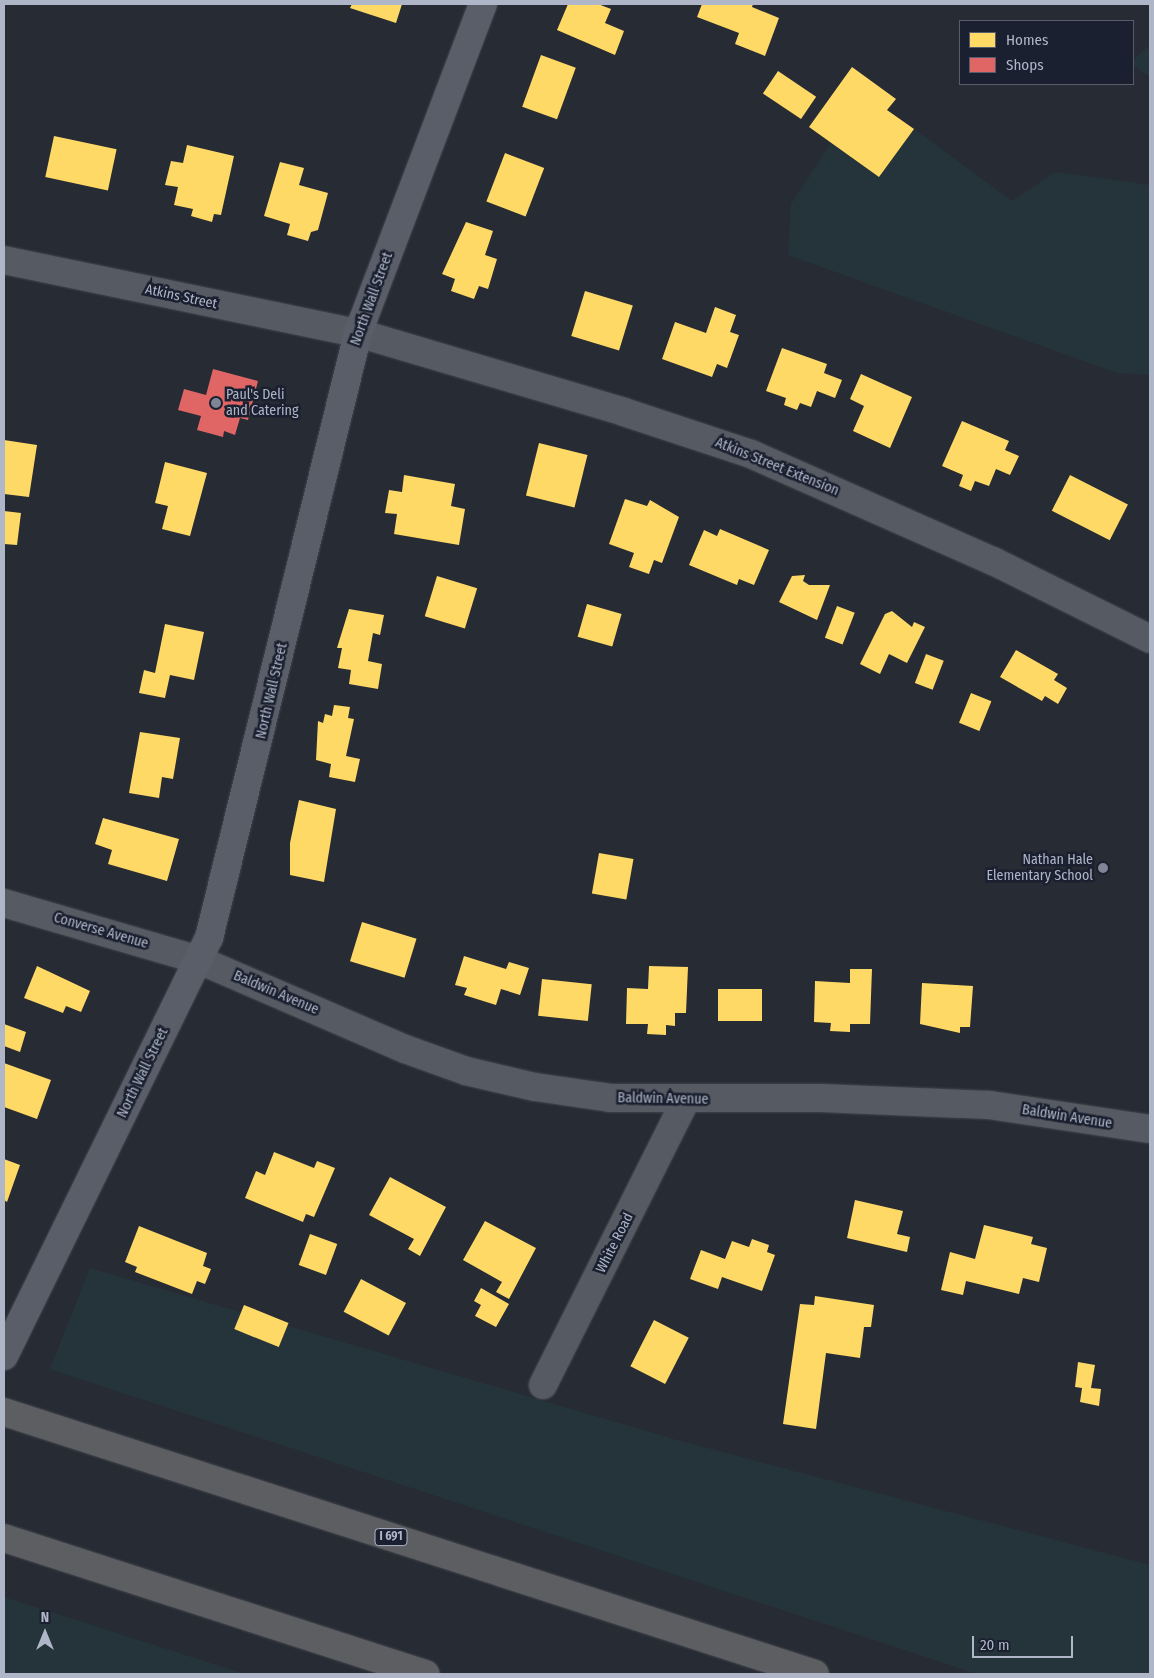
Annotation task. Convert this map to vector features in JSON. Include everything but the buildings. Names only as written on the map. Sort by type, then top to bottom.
[{"type":"highway","name":"I 691","points":[[4,1412],[815,1674]]},
{"type":"highway","points":[[4,1538],[426,1674]]},
{"type":"street","name":"North Wall Street","points":[[4,1356],[199,960],[221,904],[358,333],[483,4]]},
{"type":"street","name":"Atkins Street","points":[[4,260],[358,333]]},
{"type":"street","name":"Atkins Street Extension","points":[[358,333],[751,454],[993,561],[1150,640]]},
{"type":"street","name":"Converse Avenue","points":[[4,903],[199,960]]},
{"type":"street","name":"Baldwin Avenue","points":[[199,960],[466,1071],[610,1098],[903,1100],[990,1105],[1150,1129]]},
{"type":"street","name":"White Road","points":[[543,1385],[686,1100]]},
{"type":"shaded area","points":[[1150,45],[1150,77],[1134,66],[1134,59]]},
{"type":"shaded area","points":[[914,129],[1012,201],[1056,172],[1150,185],[1150,375],[1117,373],[788,255],[791,204],[831,143],[879,177]]},
{"type":"shaded area","points":[[90,1268],[677,1440],[1150,1565],[1150,1674],[977,1674],[50,1369]]},
{"type":"shaded area","points":[[4,1597],[245,1674],[4,1674]]},
{"type":"place","name":"Paul's Deli and Catering","points":[[216,403]]},
{"type":"place","name":"Nathan Hale Elementary School","points":[[1103,868]]}]
